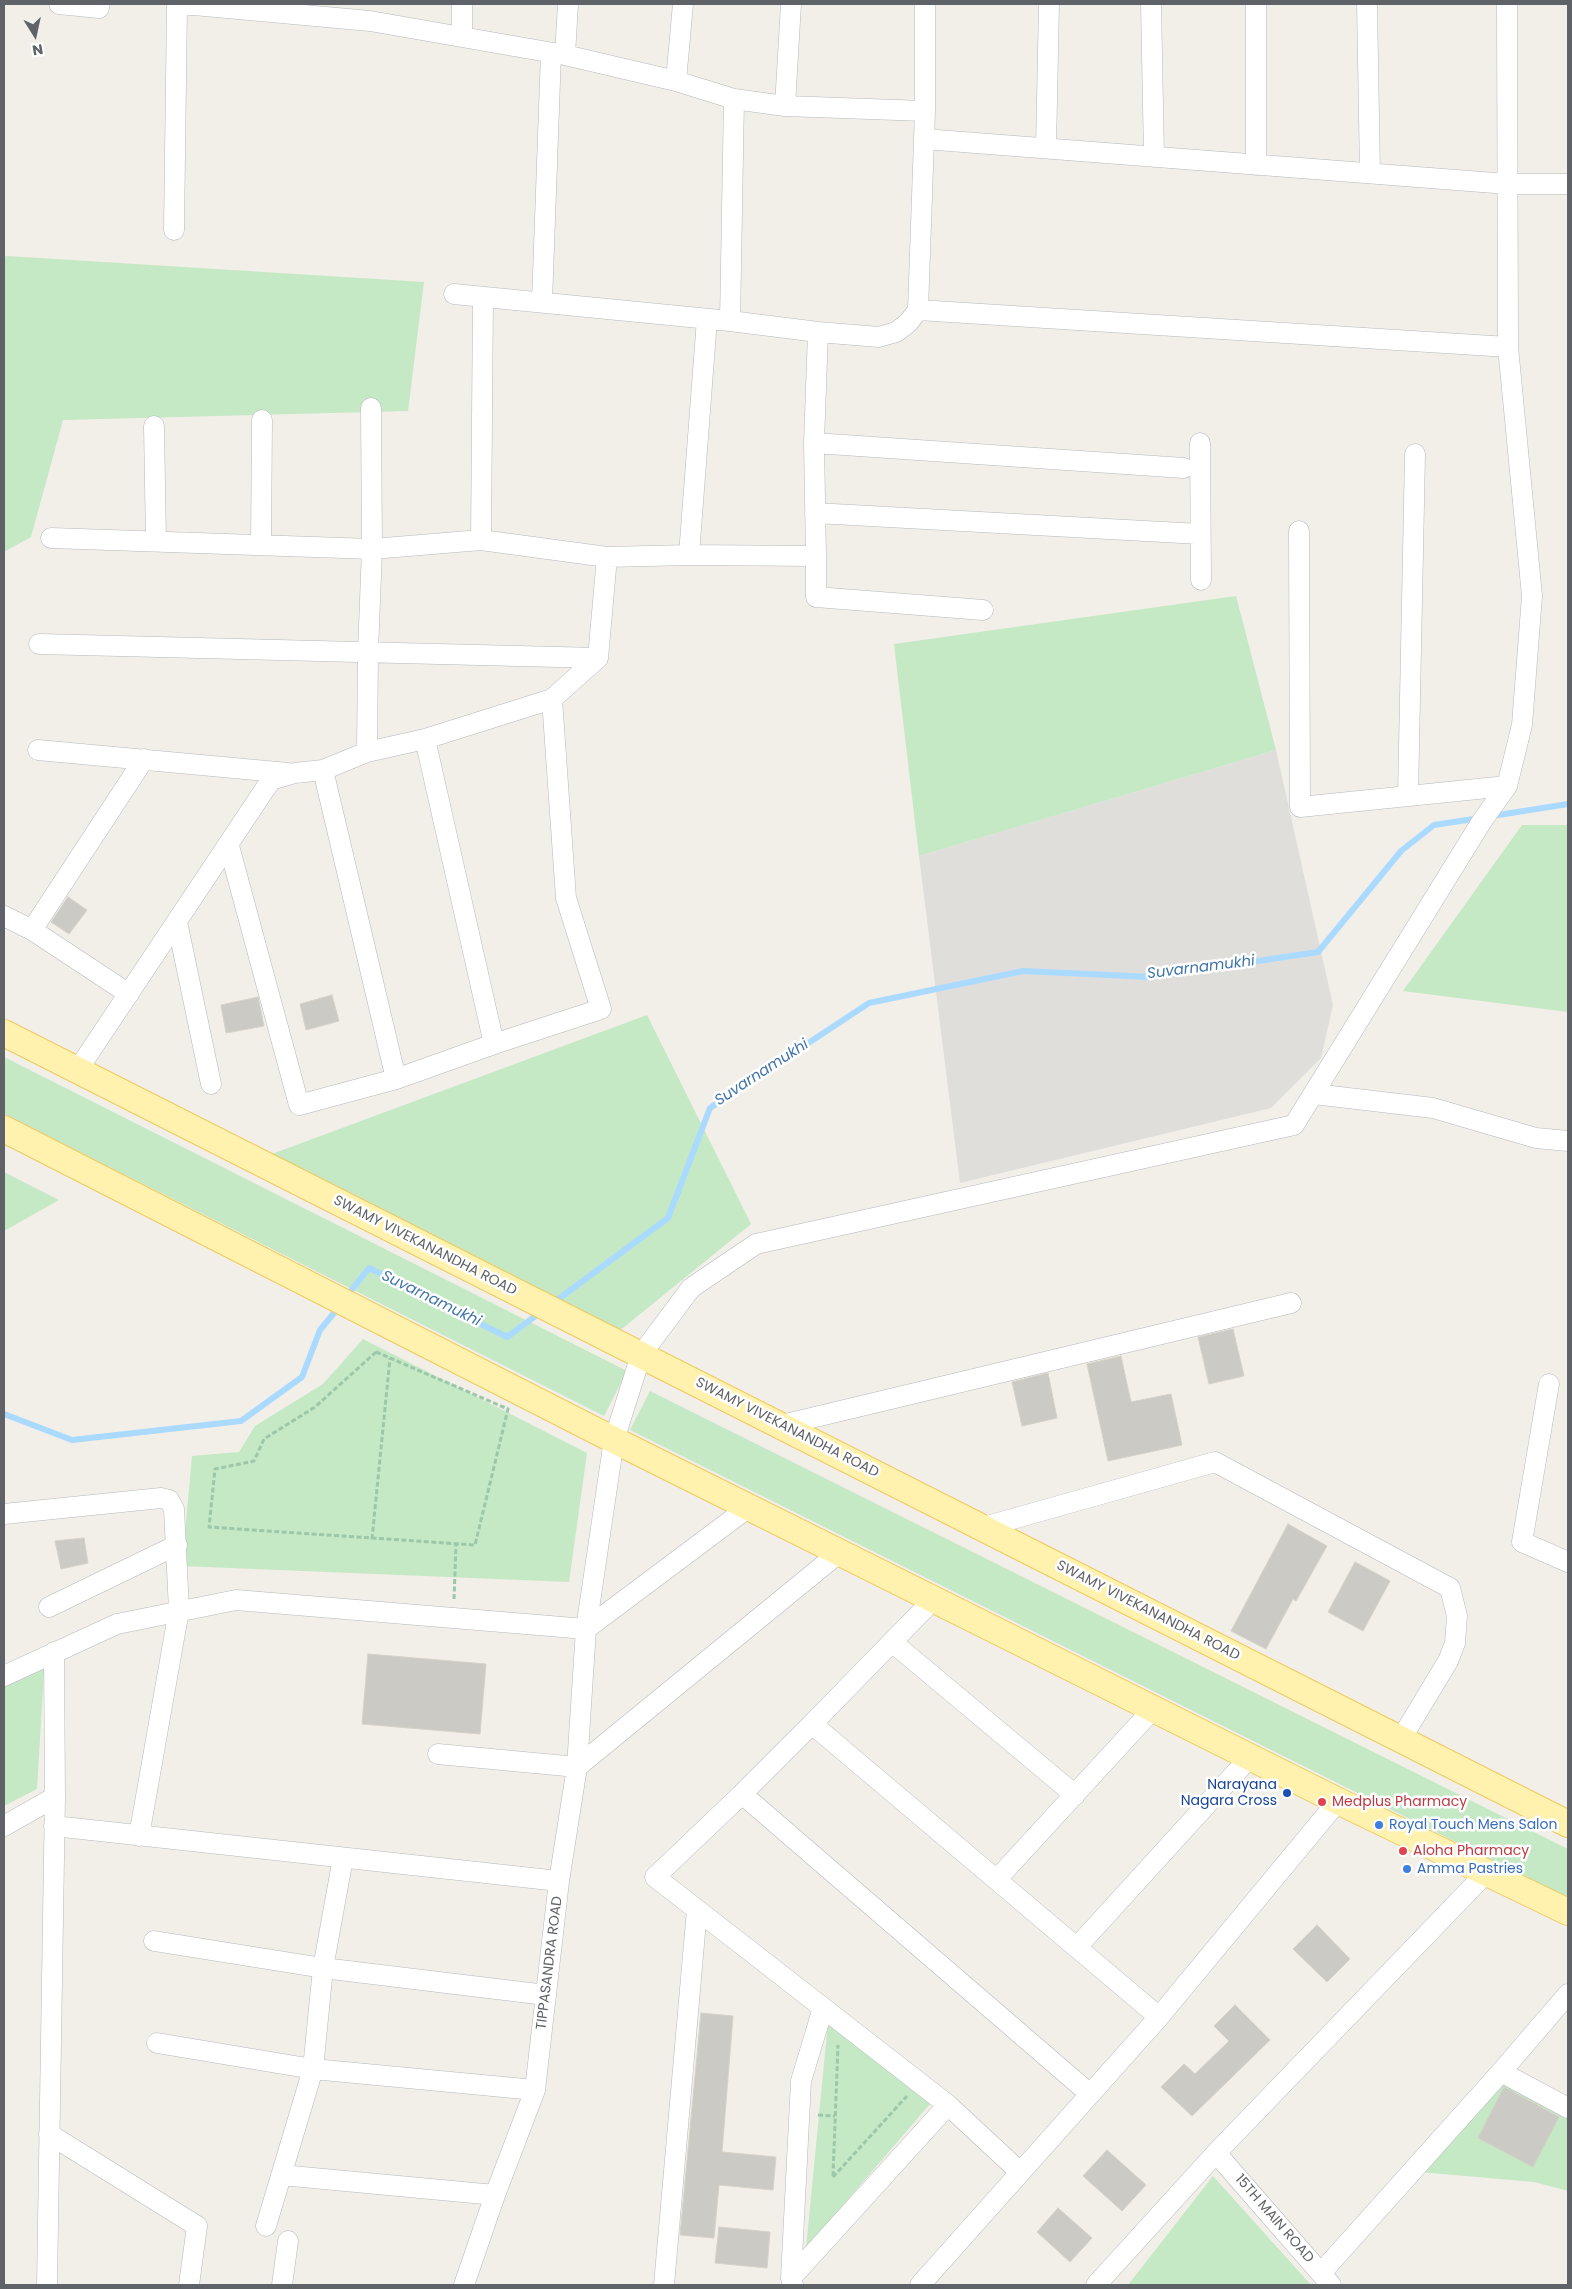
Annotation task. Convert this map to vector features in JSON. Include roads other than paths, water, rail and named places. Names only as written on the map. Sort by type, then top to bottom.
[{"type":"main road","name":"SWAMY VIVEKANANDHA ROAD","points":[[4,1033],[1568,1824]]},
{"type":"main road","points":[[4,1129],[614,1440],[1338,1801],[1568,1912]]},
{"type":"street","points":[[59,4],[99,8],[99,4]]},
{"type":"street","points":[[462,4],[462,37]]},
{"type":"street","points":[[542,302],[558,54],[568,4]]},
{"type":"street","points":[[676,81],[683,4]]},
{"type":"street","points":[[785,106],[791,4]]},
{"type":"street","points":[[454,294],[730,321],[818,332],[879,337],[896,332],[908,323],[918,310],[925,111],[924,4]]},
{"type":"street","points":[[1046,148],[1049,4]]},
{"type":"street","points":[[1151,4],[1154,157]]},
{"type":"street","points":[[1256,4],[1256,165]]},
{"type":"street","points":[[1367,4],[1370,174]]},
{"type":"street","name":"TIPPASANDRA ROAD","points":[[464,2285],[495,2195],[535,2090],[559,1881],[577,1767],[586,1629],[614,1440],[641,1354],[691,1288],[756,1244],[1294,1125],[1486,815],[1506,786],[1522,725],[1532,596],[1508,346],[1507,4]]},
{"type":"street","points":[[174,230],[177,6],[194,5],[370,12],[462,37],[558,54],[676,81],[734,98],[785,106],[925,111]]},
{"type":"street","points":[[730,321],[734,98]]},
{"type":"street","points":[[924,138],[1508,184],[1568,184]]},
{"type":"street","points":[[481,540],[483,297]]},
{"type":"street","points":[[918,310],[1508,346]]},
{"type":"street","points":[[689,555],[707,319]]},
{"type":"street","points":[[818,332],[814,443],[816,597],[983,610]]},
{"type":"street","points":[[367,752],[372,549],[371,408]]},
{"type":"street","points":[[261,545],[262,420]]},
{"type":"street","points":[[154,426],[156,541]]},
{"type":"street","points":[[814,443],[1184,468]]},
{"type":"street","points":[[1200,444],[1201,580]]},
{"type":"street","points":[[1408,796],[1415,454]]},
{"type":"street","points":[[815,513],[1200,534]]},
{"type":"street","points":[[1299,531],[1300,807],[1506,786]]},
{"type":"street","points":[[52,538],[372,549],[481,540],[606,557],[689,555],[816,556]]},
{"type":"street","points":[[77,1071],[229,846],[271,780],[295,773],[323,770],[367,752],[425,738],[552,698],[598,658],[606,557]]},
{"type":"street","points":[[39,644],[598,658]]},
{"type":"street","points":[[229,846],[299,1105],[396,1079],[601,1009],[566,898],[552,698]]},
{"type":"street","points":[[425,738],[494,1044]]},
{"type":"street","points":[[38,750],[295,773]]},
{"type":"street","points":[[32,930],[144,759]]},
{"type":"street","points":[[323,770],[396,1079]]},
{"type":"street","points":[[4,916],[32,930],[128,994]]},
{"type":"street","points":[[177,922],[211,1084]]},
{"type":"street","points":[[1314,1094],[1433,1108],[1536,1138],[1568,1142]]},
{"type":"street","points":[[782,1425],[1291,1302]]},
{"type":"street","points":[[1549,1384],[1522,1542],[1568,1562]]},
{"type":"street","points":[[984,1527],[1215,1462],[1450,1588],[1457,1616],[1455,1644],[1448,1661],[1401,1739]]},
{"type":"street","points":[[4,1514],[161,1498],[170,1500],[174,1509],[179,1610],[139,1836]]},
{"type":"street","points":[[4,1676],[117,1624],[236,1600],[586,1629],[749,1507]]},
{"type":"street","points":[[49,1607],[177,1546]]},
{"type":"street","points":[[438,1754],[577,1767],[840,1552]]},
{"type":"street","points":[[934,1599],[742,1794],[655,1877],[948,2105],[1020,2172]]},
{"type":"street","points":[[892,1642],[1075,1795]]},
{"type":"street","points":[[46,2285],[55,1797],[54,1652]]},
{"type":"street","points":[[997,1880],[1154,1708]]},
{"type":"street","points":[[812,1724],[1159,2017]]},
{"type":"street","points":[[1077,1947],[1250,1757]]},
{"type":"street","points":[[742,1794],[1090,2094]]},
{"type":"street","points":[[4,1826],[55,1797]]},
{"type":"street","points":[[920,2285],[1159,2017],[1338,1801]]},
{"type":"street","points":[[54,1826],[559,1881]]},
{"type":"street","points":[[266,2226],[313,2069],[323,1968],[343,1858]]},
{"type":"street","points":[[1096,2285],[1216,2153],[1487,1872]]},
{"type":"street","points":[[664,2285],[698,1910]]},
{"type":"street","points":[[154,1941],[323,1968],[546,1995]]},
{"type":"street","points":[[1326,2279],[1568,1994]]},
{"type":"street","points":[[792,2282],[801,2081],[823,2008]]},
{"type":"street","points":[[157,2043],[313,2069],[535,2090]]},
{"type":"street","points":[[1501,2072],[1568,2108]]},
{"type":"street","points":[[792,2282],[948,2105]]},
{"type":"street","points":[[49,2134],[197,2226],[189,2285]]},
{"type":"street","name":"15TH MAIN ROAD","points":[[1216,2153],[1326,2279]]},
{"type":"street","points":[[281,2174],[495,2195]]},
{"type":"street","points":[[282,2285],[288,2241]]},
{"type":"waterway","name":"Suvarnamukhi","points":[[1492,816],[1568,804]]},
{"type":"waterway","name":"Suvarnamukhi","points":[[553,1303],[668,1218],[710,1108],[869,1003],[1023,971],[1151,977],[1318,952],[1401,851],[1434,825],[1480,818]]},
{"type":"waterway","name":"Suvarnamukhi","points":[[346,1297],[369,1268],[507,1337],[541,1312]]},
{"type":"waterway","name":"Suvarnamukhi","points":[[4,1414],[72,1440],[241,1421],[302,1377],[320,1330],[339,1307]]},
{"type":"place","name":"Narayana Nagara Cross","points":[[1287,1793]]},
{"type":"place","name":"Medplus Pharmacy","points":[[1322,1802]]},
{"type":"place","name":"Royal Touch Mens Salon","points":[[1379,1825]]},
{"type":"place","name":"Aloha Pharmacy","points":[[1403,1851]]},
{"type":"place","name":"Amma Pastries","points":[[1407,1869]]}]
